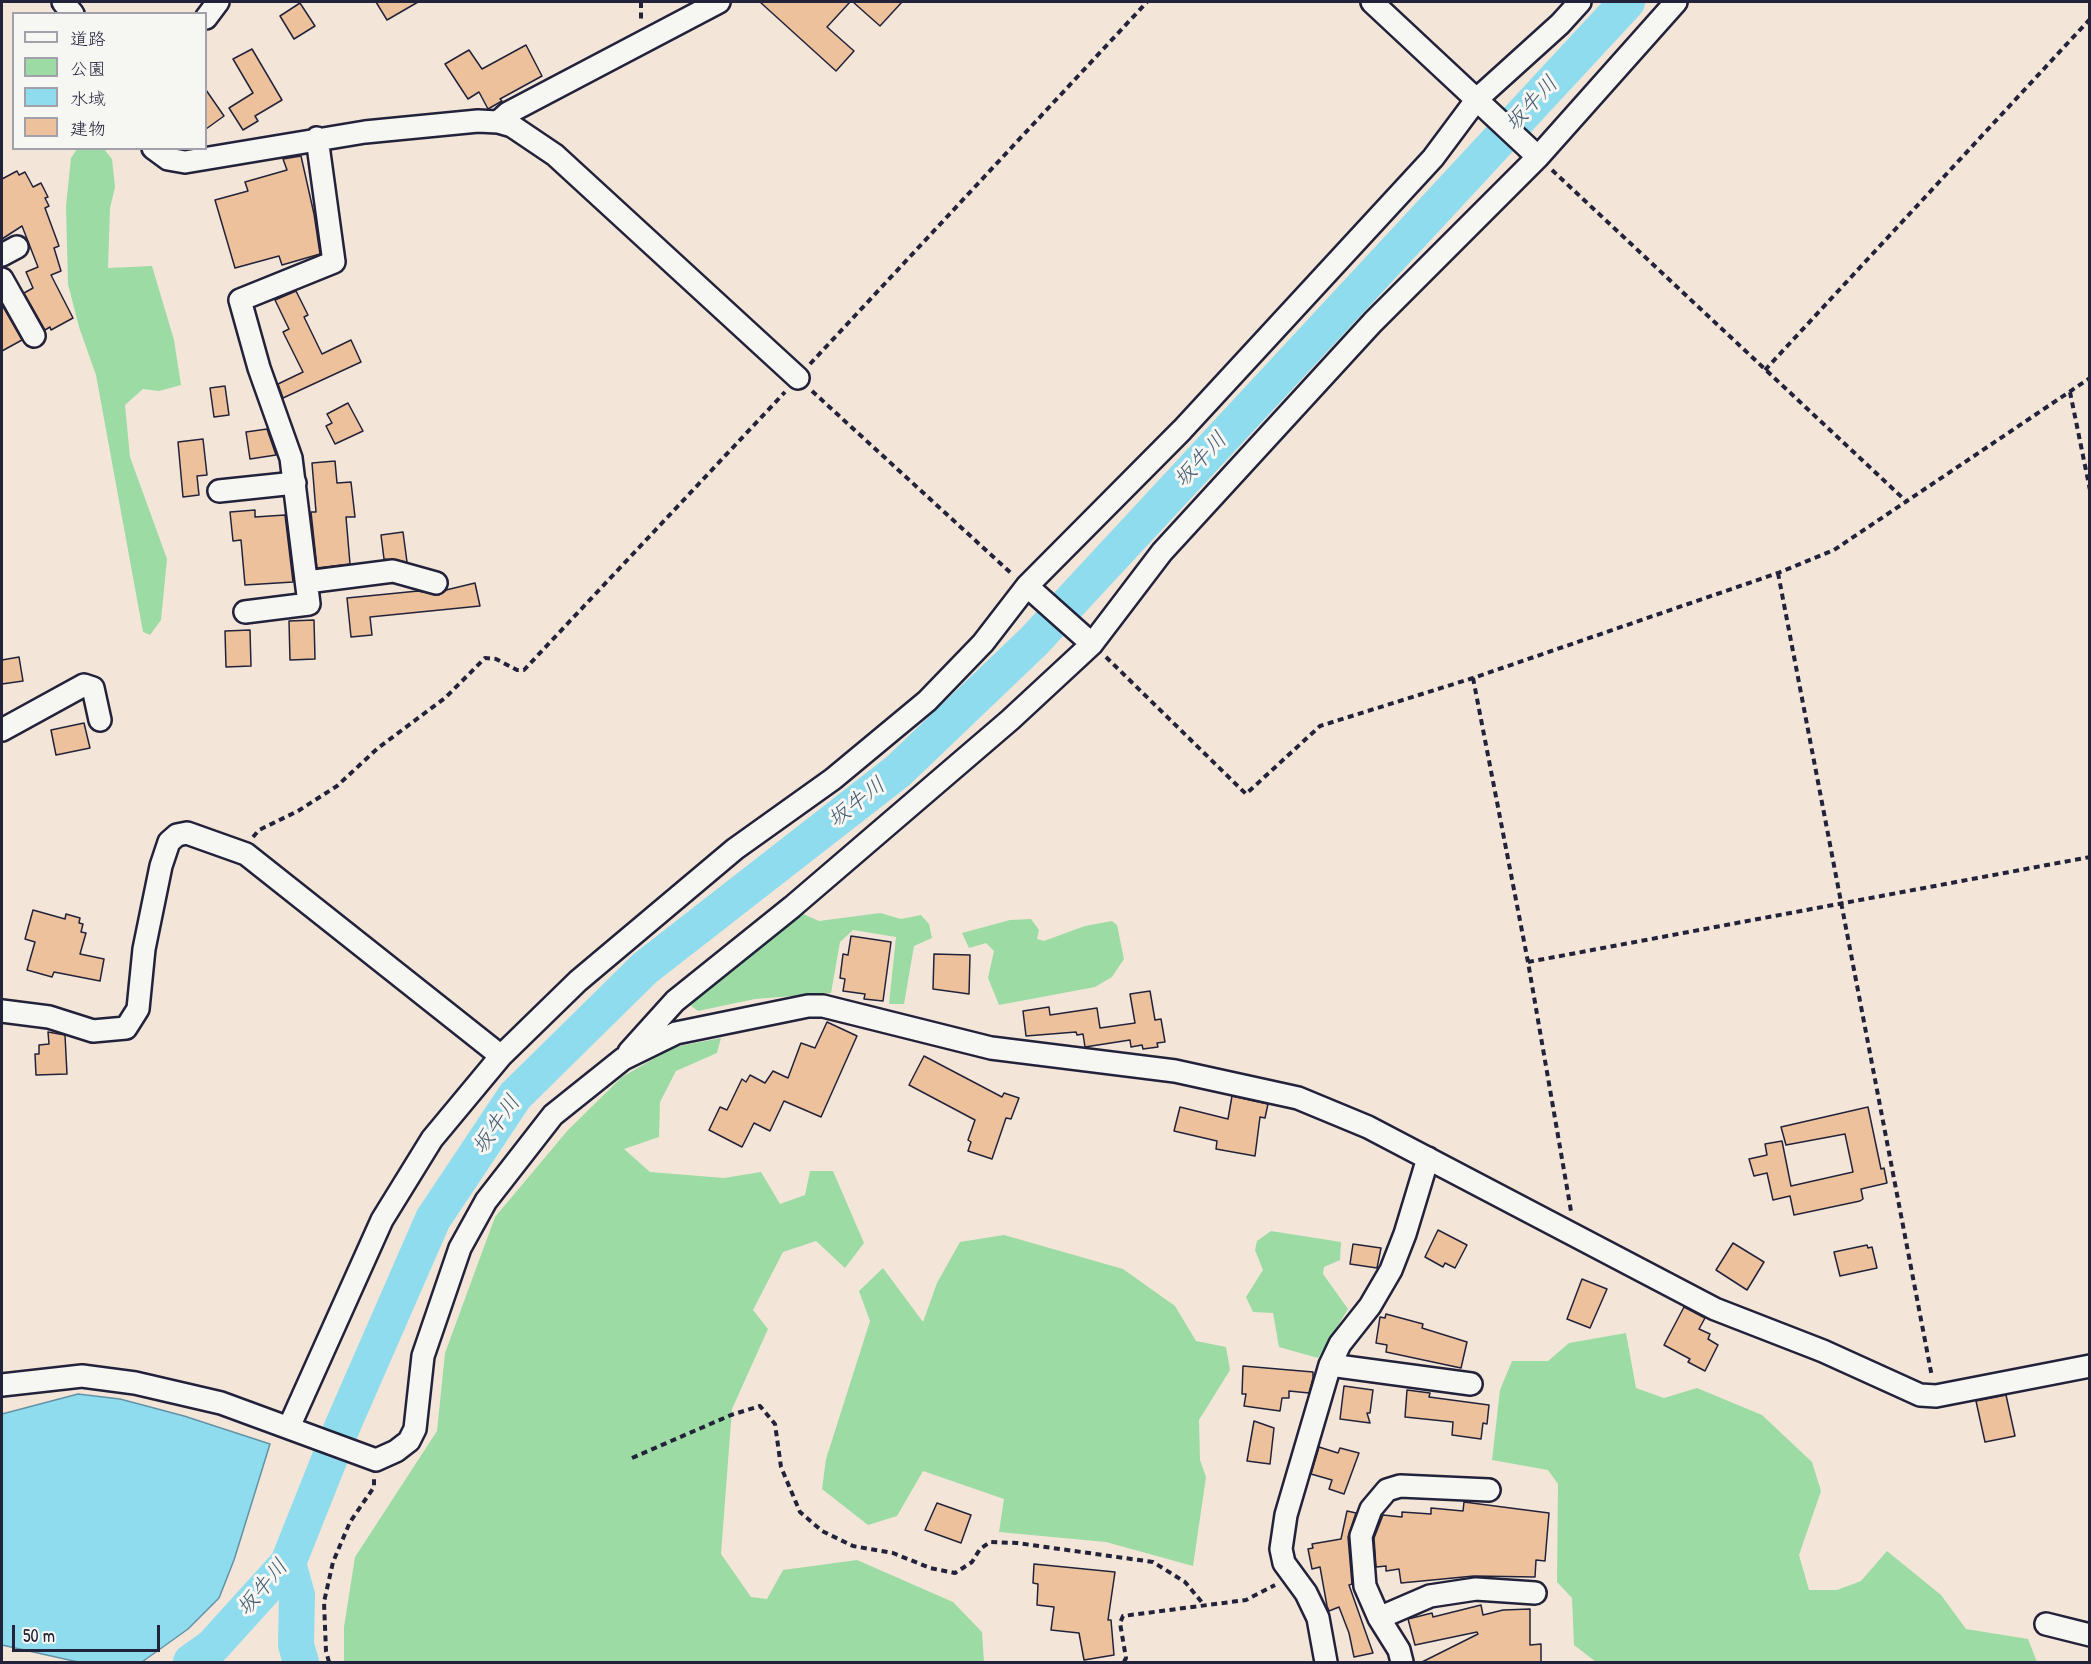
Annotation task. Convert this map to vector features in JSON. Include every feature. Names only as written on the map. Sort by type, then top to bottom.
[{"type":"street","points":[[207,17],[218,2]]},
{"type":"street","points":[[498,122],[507,113],[719,2]]},
{"type":"street","points":[[1372,2],[1538,157]]},
{"type":"street","points":[[289,1427],[382,1220],[432,1138],[501,1056],[578,981],[717,864],[833,779],[927,701],[1033,591],[1425,167],[1477,99],[1581,2]]},
{"type":"street","points":[[2,1385],[82,1376],[135,1383],[221,1403],[367,1457],[396,1451],[409,1441],[415,1429],[423,1356],[460,1248],[486,1201],[554,1115],[622,1059],[675,1001],[792,907],[992,736],[1357,339],[1538,157],[1676,2]]},
{"type":"street","points":[[156,150],[168,159],[185,162],[317,138],[477,121],[498,122],[512,126],[555,155],[798,378]]},
{"type":"street","points":[[245,612],[309,604],[291,458],[259,368],[240,300],[334,262],[317,138]]},
{"type":"street","points":[[2,279],[34,336]]},
{"type":"street","points":[[219,491],[295,483]]},
{"type":"street","points":[[307,582],[393,571],[436,583]]},
{"type":"street","points":[[1033,591],[1085,637]]},
{"type":"street","points":[[2,730],[84,685],[93,688],[100,720]]},
{"type":"street","points":[[2,1011],[49,1017],[93,1031],[126,1028],[138,1009],[144,949],[161,866],[169,842],[177,835],[187,833],[240,851],[501,1056]]},
{"type":"street","points":[[622,1059],[676,1033],[808,1006],[824,1006],[991,1048],[1174,1071],[1298,1098],[1368,1127],[1715,1309],[1823,1351],[1901,1389],[1920,1395],[1936,1396],[2090,1366]]},
{"type":"street","points":[[1326,1662],[1318,1618],[1306,1593],[1291,1575],[1281,1549],[1286,1515],[1330,1365],[1340,1344],[1370,1306],[1391,1270],[1405,1234],[1428,1158]]},
{"type":"street","points":[[1330,1365],[1471,1384]]},
{"type":"street","points":[[1402,1662],[1399,1650],[1379,1618],[1365,1586],[1361,1536],[1371,1509],[1387,1490],[1400,1486],[1489,1491]]},
{"type":"street","points":[[1379,1618],[1430,1596],[1476,1589],[1535,1593]]},
{"type":"street","points":[[2046,1624],[2090,1635]]},
{"type":"path","points":[[240,851],[259,830],[338,786],[378,748],[445,698],[485,658],[496,659],[517,670],[524,670],[1147,2]]},
{"type":"path","points":[[1765,370],[2090,19]]},
{"type":"path","points":[[1538,157],[1907,502]]},
{"type":"path","points":[[798,378],[1005,569],[1033,591]]},
{"type":"path","points":[[1085,637],[1246,794],[1320,726],[1473,678],[1778,573],[1834,550],[2090,378]]},
{"type":"path","points":[[2070,392],[2090,490]]},
{"type":"path","points":[[1778,573],[1936,1396]]},
{"type":"path","points":[[1473,678],[1528,962],[1576,1236]]},
{"type":"path","points":[[1528,962],[2090,857]]},
{"type":"path","points":[[632,1458],[731,1415],[760,1406],[775,1424],[781,1467],[800,1512],[822,1531],[853,1546],[894,1552],[930,1568],[955,1573],[972,1562],[980,1549],[990,1542],[1017,1543],[1153,1562],[1185,1582],[1205,1606]]},
{"type":"path","points":[[329,1662],[326,1651],[324,1602],[333,1562],[350,1522],[374,1487],[367,1457]]},
{"type":"path","points":[[1124,1662],[1126,1658],[1120,1623],[1123,1616],[1246,1600],[1291,1575]]},
{"type":"green space","points":[[76,150],[105,150],[112,159],[115,187],[110,208],[108,268],[152,266],[174,340],[181,385],[159,391],[143,389],[125,405],[130,457],[167,559],[161,620],[150,635],[143,632],[96,375],[79,327],[68,284],[66,206],[71,158]]},
{"type":"green space","points":[[801,913],[819,921],[880,913],[901,919],[921,915],[929,924],[932,938],[914,946],[904,1004],[889,1004],[896,937],[853,930],[840,942],[831,993],[755,999],[698,1011],[690,1005],[791,917]]},
{"type":"green space","points":[[1031,919],[1039,930],[1037,939],[1044,941],[1085,926],[1112,921],[1117,925],[1124,959],[1112,977],[1095,987],[999,1005],[988,978],[994,951],[986,943],[969,948],[962,933],[1010,920]]},
{"type":"green space","points":[[721,1038],[717,1053],[676,1071],[660,1102],[659,1137],[624,1149],[650,1172],[724,1178],[761,1172],[780,1204],[805,1195],[810,1171],[833,1171],[864,1243],[845,1268],[816,1241],[783,1252],[753,1310],[768,1329],[732,1409],[721,1554],[751,1597],[767,1599],[783,1570],[857,1560],[953,1602],[982,1632],[984,1662],[344,1662],[344,1627],[355,1557],[437,1431],[445,1353],[495,1217],[568,1130],[622,1077],[674,1047]]},
{"type":"green space","points":[[1271,1231],[1341,1242],[1340,1260],[1324,1267],[1323,1274],[1348,1309],[1318,1358],[1279,1347],[1273,1313],[1253,1312],[1246,1297],[1263,1270],[1255,1250],[1257,1241]]},
{"type":"green space","points":[[1004,1235],[1123,1269],[1175,1306],[1196,1341],[1226,1347],[1230,1370],[1199,1420],[1200,1460],[1206,1477],[1193,1566],[1106,1542],[999,1532],[1004,1499],[923,1471],[897,1516],[868,1525],[822,1489],[826,1459],[870,1321],[859,1291],[883,1268],[923,1322],[937,1283],[960,1242]]},
{"type":"green space","points":[[1626,1333],[1636,1388],[1664,1398],[1697,1388],[1762,1415],[1812,1462],[1821,1491],[1799,1555],[1809,1590],[1837,1590],[1861,1581],[1887,1551],[1941,1595],[1966,1629],[2028,1639],[2037,1662],[1596,1662],[1574,1645],[1572,1598],[1557,1582],[1558,1484],[1548,1470],[1492,1460],[1500,1390],[1512,1361],[1548,1361],[1569,1343]]},
{"type":"water","points":[[78,1394],[120,1399],[184,1416],[270,1444],[234,1560],[219,1598],[188,1629],[142,1662],[78,1662],[2,1645],[2,1414]]},
{"type":"building","points":[[376,2],[418,2],[387,20]]},
{"type":"building","points":[[760,2],[850,2],[827,27],[854,51],[836,71]]},
{"type":"building","points":[[853,2],[902,2],[880,26]]},
{"type":"building","points":[[300,3],[315,26],[294,39],[280,16]]},
{"type":"building","points":[[526,45],[542,76],[500,99],[502,101],[488,109],[479,92],[468,99],[445,64],[469,50],[482,69]]},
{"type":"building","points":[[252,49],[282,100],[255,116],[258,121],[243,130],[229,108],[253,93],[233,59]]},
{"type":"building","points":[[207,91],[224,116],[207,128]]},
{"type":"building","points":[[301,156],[320,254],[282,265],[279,256],[235,268],[215,200],[248,191],[245,182],[287,170],[283,159]]},
{"type":"building","points":[[17,171],[19,175],[25,172],[33,187],[41,183],[48,197],[45,198],[49,206],[45,208],[59,246],[54,248],[61,271],[51,275],[73,318],[51,330],[50,327],[45,330],[24,293],[33,288],[26,272],[38,267],[22,226],[2,239],[2,179]]},
{"type":"building","points":[[296,291],[308,315],[304,317],[322,354],[351,340],[361,362],[283,398],[278,384],[303,372],[283,332],[289,329],[275,300]]},
{"type":"building","points":[[2,305],[22,340],[2,351]]},
{"type":"building","points":[[225,386],[229,415],[214,417],[210,388]]},
{"type":"building","points":[[348,403],[363,431],[335,444],[326,426],[332,423],[327,414]]},
{"type":"building","points":[[267,429],[276,455],[250,459],[246,432]]},
{"type":"building","points":[[203,439],[207,475],[197,476],[199,495],[183,497],[178,442]]},
{"type":"building","points":[[335,461],[337,483],[351,482],[355,517],[346,517],[350,564],[317,568],[311,512],[316,512],[312,463]]},
{"type":"building","points":[[255,510],[255,517],[285,515],[293,582],[245,585],[241,540],[233,541],[230,512]]},
{"type":"building","points":[[403,532],[407,562],[384,559],[381,535]]},
{"type":"building","points":[[475,583],[480,606],[370,617],[372,635],[351,637],[347,598],[418,591],[439,595],[446,590]]},
{"type":"building","points":[[314,620],[315,659],[290,660],[289,621]]},
{"type":"building","points":[[250,630],[251,666],[226,667],[225,631]]},
{"type":"building","points":[[19,657],[23,681],[2,684],[2,660]]},
{"type":"building","points":[[84,723],[90,748],[56,755],[51,730]]},
{"type":"building","points":[[33,910],[65,919],[66,914],[80,918],[79,923],[83,924],[81,932],[86,933],[80,954],[104,959],[100,981],[54,972],[52,977],[27,970],[35,942],[25,939]]},
{"type":"building","points":[[851,936],[891,942],[883,1001],[864,999],[865,994],[843,991],[845,979],[840,978],[843,954],[848,955]]},
{"type":"building","points":[[934,954],[970,955],[969,994],[933,989]]},
{"type":"building","points":[[1150,991],[1155,1020],[1161,1019],[1165,1042],[1157,1043],[1158,1047],[1143,1049],[1142,1045],[1131,1047],[1130,1040],[1085,1047],[1083,1034],[1077,1035],[1076,1032],[1026,1036],[1023,1011],[1049,1007],[1050,1015],[1097,1008],[1100,1028],[1135,1023],[1130,994]]},
{"type":"building","points":[[827,1022],[857,1036],[821,1117],[784,1101],[770,1131],[754,1123],[742,1147],[709,1130],[720,1107],[727,1110],[742,1079],[746,1082],[750,1075],[765,1083],[773,1071],[788,1078],[801,1043],[815,1048]]},
{"type":"building","points":[[48,1032],[65,1035],[67,1074],[36,1075],[35,1054],[39,1054],[39,1045],[49,1044]]},
{"type":"building","points":[[924,1056],[1002,1097],[1004,1093],[1019,1098],[1011,1119],[1006,1118],[992,1159],[968,1151],[971,1142],[968,1140],[975,1120],[909,1085]]},
{"type":"building","points":[[1232,1096],[1268,1104],[1265,1118],[1260,1117],[1255,1156],[1216,1149],[1217,1141],[1174,1131],[1180,1107],[1228,1119]]},
{"type":"building","points":[[1868,1107],[1881,1169],[1884,1168],[1887,1183],[1861,1189],[1863,1199],[1860,1201],[1794,1215],[1790,1196],[1773,1200],[1767,1173],[1754,1176],[1749,1159],[1767,1155],[1765,1144],[1782,1141],[1791,1186],[1853,1172],[1845,1134],[1786,1145],[1781,1127]]},
{"type":"building","points":[[1438,1230],[1467,1245],[1455,1268],[1445,1263],[1443,1267],[1425,1257]]},
{"type":"building","points":[[1733,1243],[1764,1262],[1747,1290],[1716,1270]]},
{"type":"building","points":[[1353,1244],[1381,1248],[1377,1268],[1350,1264]]},
{"type":"building","points":[[1867,1245],[1868,1248],[1872,1247],[1877,1268],[1840,1276],[1834,1252]]},
{"type":"building","points":[[1582,1279],[1607,1289],[1590,1328],[1567,1319]]},
{"type":"building","points":[[1684,1307],[1705,1318],[1699,1329],[1710,1334],[1708,1339],[1718,1345],[1705,1371],[1688,1362],[1690,1359],[1664,1345]]},
{"type":"building","points":[[1386,1314],[1423,1324],[1422,1328],[1467,1342],[1461,1368],[1386,1352],[1387,1345],[1376,1343],[1380,1317],[1385,1318]]},
{"type":"building","points":[[1243,1366],[1313,1372],[1309,1393],[1289,1391],[1289,1398],[1282,1398],[1280,1411],[1244,1406],[1246,1394],[1242,1394]]},
{"type":"building","points":[[1344,1386],[1373,1390],[1370,1413],[1367,1413],[1370,1423],[1340,1419]]},
{"type":"building","points":[[1407,1390],[1430,1393],[1429,1397],[1489,1405],[1487,1424],[1483,1423],[1481,1439],[1452,1435],[1453,1422],[1405,1417]]},
{"type":"building","points":[[2006,1395],[2015,1436],[1985,1442],[1976,1401]]},
{"type":"building","points":[[1254,1421],[1274,1428],[1270,1464],[1247,1461]]},
{"type":"building","points":[[1319,1447],[1338,1453],[1340,1448],[1359,1453],[1344,1494],[1329,1489],[1332,1480],[1311,1474]]},
{"type":"building","points":[[1464,1502],[1549,1513],[1545,1561],[1536,1560],[1535,1577],[1474,1576],[1401,1583],[1399,1569],[1386,1571],[1386,1566],[1376,1567],[1374,1538],[1383,1515],[1402,1517],[1402,1512],[1431,1514],[1431,1508],[1463,1511]]},
{"type":"building","points":[[937,1503],[971,1515],[961,1543],[925,1530]]},
{"type":"building","points":[[1347,1511],[1356,1513],[1348,1537],[1352,1584],[1349,1585],[1373,1653],[1354,1657],[1349,1633],[1339,1607],[1329,1611],[1320,1567],[1312,1569],[1308,1549],[1313,1548],[1312,1544],[1341,1539]]},
{"type":"building","points":[[1034,1564],[1115,1572],[1108,1620],[1111,1620],[1114,1655],[1084,1660],[1079,1633],[1051,1630],[1054,1607],[1037,1605],[1038,1584],[1033,1583]]},
{"type":"building","points":[[1481,1605],[1483,1615],[1503,1610],[1530,1609],[1530,1645],[1541,1644],[1541,1662],[1422,1662],[1478,1634],[1477,1632],[1415,1645],[1408,1619],[1432,1613],[1433,1617]]},
{"type":"waterway","name":"坂牛川","points":[[191,1662],[212,1647],[288,1563],[343,1425],[433,1219],[515,1096],[645,968],[898,771],[1034,641],[1627,2]]},
{"type":"waterway","points":[[288,1563],[297,1595],[296,1645],[301,1662]]}]
